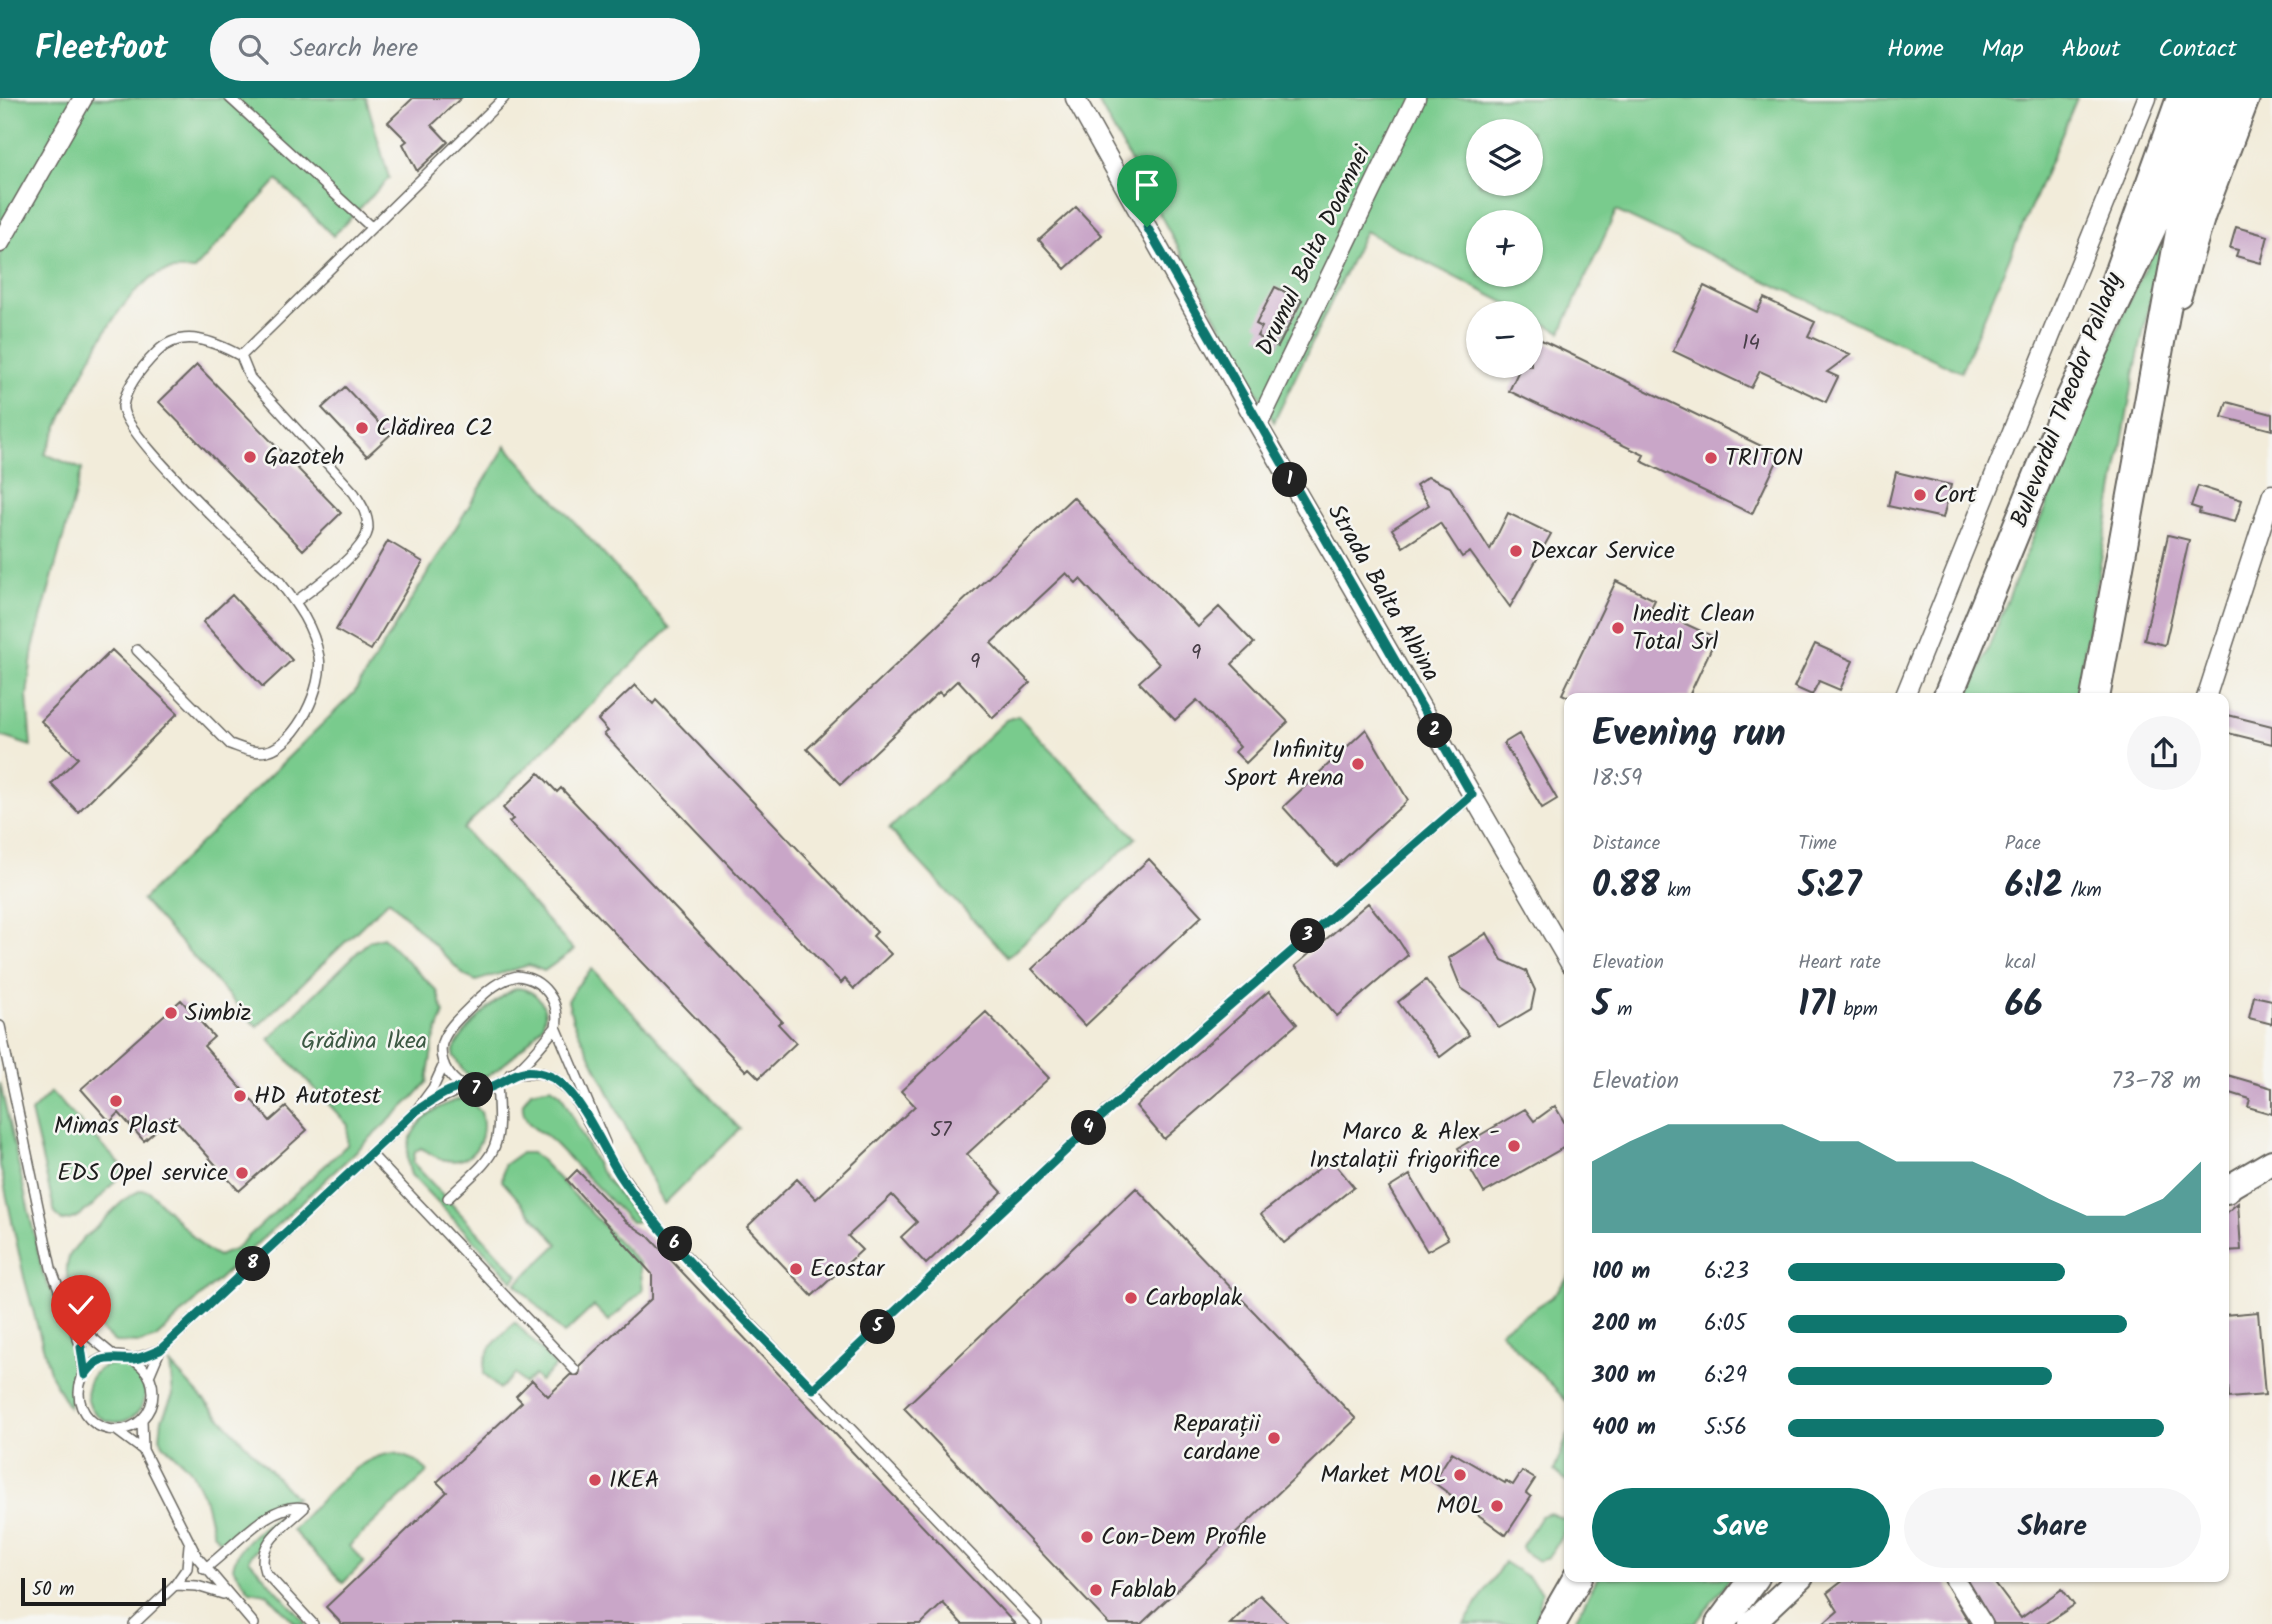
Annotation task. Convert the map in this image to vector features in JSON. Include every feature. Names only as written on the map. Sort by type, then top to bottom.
[{"type":"main road","name":"Bulevardul Theodor Pallady","points":[[1949,693],[2066,408],[2179,98]]},
{"type":"main road","points":[[2066,408],[2152,227],[2202,98]]},
{"type":"main road","points":[[2096,693],[2181,227],[2227,98]]},
{"type":"main road","points":[[2144,435],[2203,215],[2247,98]]},
{"type":"main road","points":[[2229,1187],[2272,1163]]},
{"type":"main road","points":[[1551,1624],[1575,1582]]},
{"type":"main road","points":[[1720,1624],[1751,1582]]},
{"type":"main road","points":[[1752,1623],[1796,1582]]},
{"type":"street","points":[[0,243],[83,98]]},
{"type":"street","name":"Strada Balta Albina","points":[[1075,98],[1258,425],[1564,954]]},
{"type":"street","name":"Drumul Balta Doamnei","points":[[1258,425],[1416,98]]},
{"type":"street","points":[[1906,693],[2147,98]]},
{"type":"street","points":[[2208,693],[2272,494]]},
{"type":"street","points":[[1955,1582],[1983,1624]]},
{"type":"lane","points":[[230,98],[371,227]]},
{"type":"lane","points":[[241,356],[504,98]]},
{"type":"lane","points":[[137,650],[230,744],[250,751],[269,751],[285,740],[317,689],[320,659],[311,628],[295,602],[279,581],[146,448],[126,421],[123,407],[144,365],[162,347],[182,339],[199,338],[241,356],[250,378],[265,398],[354,493],[367,514],[368,532],[355,551],[295,602]]},
{"type":"lane","points":[[813,1389],[1101,1117],[1472,795]]},
{"type":"lane","points":[[131,1360],[160,1350],[416,1111],[433,1088],[443,1064],[442,1044],[451,1027],[483,995],[506,979],[528,977],[545,989],[556,1007],[556,1027],[615,1167]]},
{"type":"lane","points":[[0,1026],[51,1268],[81,1347],[85,1375]]},
{"type":"lane","points":[[416,1111],[441,1096],[464,1087],[479,1090],[497,1084],[556,1027]]},
{"type":"lane","points":[[443,1064],[464,1087]]},
{"type":"lane","points":[[510,1074],[541,1073],[563,1085],[576,1100],[615,1167],[678,1249],[1037,1624]]},
{"type":"lane","points":[[449,1198],[495,1151],[499,1128],[497,1084]]},
{"type":"lane","points":[[371,1154],[575,1370]]},
{"type":"lane","points":[[71,1320],[114,1356],[131,1360],[149,1376]]},
{"type":"lane","points":[[116,1430],[134,1426],[142,1420],[153,1398],[149,1376],[160,1350]]},
{"type":"lane","points":[[114,1356],[98,1362],[85,1375],[79,1393],[84,1412],[97,1425],[116,1430],[142,1450],[204,1569],[254,1624]]},
{"type":"lane","points":[[142,1420],[142,1450]]},
{"type":"lane","points":[[204,1569],[274,1512],[289,1506],[304,1508],[265,1547],[262,1564],[265,1572],[313,1624]]},
{"type":"lane","points":[[134,1624],[176,1585],[187,1568],[188,1540]]},
{"type":"lane","points":[[176,1585],[197,1586],[228,1596]]},
{"type":"green space","points":[[0,98],[366,98],[389,178],[333,236],[277,180],[194,270],[167,271],[147,281],[111,323],[80,379],[45,454],[82,469],[33,648],[27,696],[31,746],[0,736]]},
{"type":"green space","points":[[1096,98],[2077,98],[1961,372],[1616,211],[1561,332],[1543,323],[1543,301],[1502,301],[1474,287],[1543,287],[1543,210],[1466,210],[1466,283],[1365,231],[1274,422]]},
{"type":"green space","points":[[2167,224],[2136,365],[2077,693],[1970,693],[2127,305]]},
{"type":"green space","points":[[506,446],[670,628],[463,829],[574,950],[544,971],[529,965],[476,981],[465,976],[389,900],[257,1027],[142,900],[354,693]]},
{"type":"green space","points":[[1018,716],[1136,838],[1008,957],[889,829],[1006,720]]},
{"type":"green space","name":"Grădina Ikea","points":[[383,937],[437,991],[444,1013],[433,1043],[427,1082],[156,1338],[141,1343],[115,1342],[88,1317],[74,1296],[67,1273],[73,1250],[119,1205],[142,1190],[149,1191],[205,1249],[218,1256],[234,1250],[347,1145],[348,1125],[269,1039],[369,941]]},
{"type":"green space","points":[[592,969],[740,1129],[664,1204],[573,1021],[568,1001]]},
{"type":"green space","points":[[518,988],[535,995],[543,1005],[545,1016],[540,1028],[499,1068],[486,1076],[465,1073],[453,1055],[461,1037],[490,1006]]},
{"type":"green space","points":[[0,1083],[43,1274],[76,1346],[77,1367],[69,1408],[51,1376],[24,1277],[0,1165]]},
{"type":"green space","points":[[551,1087],[561,1094],[599,1169],[638,1220],[636,1222],[631,1222],[547,1136],[526,1119],[523,1103],[531,1091]]},
{"type":"green space","points":[[51,1092],[123,1167],[122,1173],[87,1210],[62,1221],[55,1213],[31,1112]]},
{"type":"green space","points":[[460,1099],[469,1100],[481,1112],[483,1121],[481,1139],[472,1154],[465,1158],[446,1160],[421,1148],[415,1152],[413,1163],[518,1275],[513,1281],[411,1175],[408,1148],[417,1126],[435,1110]]},
{"type":"green space","points":[[521,1153],[532,1153],[541,1160],[640,1264],[643,1290],[609,1321],[594,1306],[564,1334],[516,1284],[558,1244],[502,1181],[504,1165]]},
{"type":"green space","points":[[1564,1282],[1564,1399],[1500,1331],[1552,1297]]},
{"type":"green space","points":[[515,1322],[556,1366],[540,1381],[534,1375],[524,1384],[515,1374],[499,1389],[484,1374],[484,1365],[493,1345]]},
{"type":"green space","points":[[116,1364],[137,1372],[145,1393],[137,1414],[116,1422],[95,1414],[87,1393],[95,1372]]},
{"type":"green space","points":[[170,1364],[296,1498],[272,1505],[231,1541],[220,1540],[213,1533],[204,1497],[190,1469],[163,1444],[160,1437],[162,1419],[173,1395]]},
{"type":"green space","points":[[1564,1445],[1564,1478],[1554,1471]]},
{"type":"green space","points":[[395,1453],[417,1461],[428,1472],[349,1546],[364,1562],[343,1583],[292,1530],[352,1471],[365,1462]]},
{"type":"green space","points":[[288,1512],[290,1516],[249,1560],[307,1624],[296,1624],[267,1594],[250,1591],[233,1568],[235,1559],[246,1542],[271,1521]]},
{"type":"green space","points":[[1550,1513],[1564,1519],[1564,1532],[1548,1558],[1538,1561],[1523,1551],[1522,1546],[1541,1516]]},
{"type":"green space","points":[[1504,1562],[1529,1578],[1542,1592],[1535,1624],[1464,1624]]},
{"type":"green space","points":[[1595,1582],[1727,1582],[1695,1624],[1573,1624]]},
{"type":"building","points":[[413,98],[461,98],[432,125],[448,142],[417,171],[403,144],[407,141],[388,122]]},
{"type":"building","points":[[1076,207],[1102,235],[1065,269],[1039,240]]},
{"type":"building","points":[[2236,227],[2268,236],[2261,263],[2236,256],[2238,250],[2230,248]]},
{"type":"building","points":[[1704,286],[1757,312],[1764,298],[1815,322],[1808,336],[1850,355],[1827,372],[1838,377],[1826,402],[1760,371],[1751,388],[1673,351]]},
{"type":"building","points":[[1275,287],[1302,300],[1278,347],[1257,336],[1262,327],[1256,324]]},
{"type":"building","points":[[1543,341],[1780,455],[1752,514],[1641,461],[1644,455],[1509,391],[1515,378],[1543,378]]},
{"type":"building","name":"Gazoteh","points":[[197,365],[341,513],[303,550],[159,402]]},
{"type":"building","name":"Clădirea C2","points":[[345,387],[390,435],[367,456],[322,408]]},
{"type":"building","points":[[2227,402],[2272,414],[2272,430],[2222,417]]},
{"type":"building","name":"Cort","points":[[1896,472],[1951,485],[1943,518],[1888,506]]},
{"type":"building","points":[[1428,477],[1450,487],[1490,550],[1508,513],[1551,534],[1510,607],[1470,552],[1462,557],[1440,523],[1403,547],[1392,529],[1429,505],[1416,485]]},
{"type":"building","points":[[2198,486],[2242,500],[2235,522],[2199,513],[2200,509],[2191,506]]},
{"type":"building","points":[[1073,497],[1198,627],[1219,607],[1254,643],[1232,664],[1288,722],[1246,763],[1235,752],[1240,747],[1197,700],[1175,720],[1139,682],[1159,664],[1080,579],[1076,583],[1066,573],[991,643],[1030,683],[993,718],[958,680],[942,695],[939,692],[841,784],[807,749]]},
{"type":"building","points":[[2168,535],[2189,540],[2165,645],[2144,640]]},
{"type":"building","points":[[388,541],[423,562],[371,650],[336,630]]},
{"type":"building","points":[[1616,581],[1655,600],[1651,608],[1716,638],[1690,693],[1562,694]]},
{"type":"building","points":[[232,595],[292,660],[263,687],[203,622]]},
{"type":"building","points":[[1815,644],[1853,661],[1840,690],[1819,681],[1813,693],[1794,687]]},
{"type":"building","points":[[112,650],[178,713],[78,812],[51,784],[78,758],[41,721]]},
{"type":"building","points":[[635,685],[653,704],[656,700],[877,932],[873,936],[891,954],[854,989],[845,979],[841,983],[604,734],[608,731],[598,720]]},
{"type":"building","points":[[2229,715],[2272,726],[2272,744],[2229,733]]},
{"type":"building","name":"Infinity Sport Arena","points":[[1366,729],[1408,800],[1336,866],[1283,807]]},
{"type":"building","points":[[1519,734],[1557,799],[1542,808],[1504,743]]},
{"type":"building","points":[[539,773],[557,792],[561,788],[782,1021],[778,1024],[796,1043],[759,1078],[749,1068],[746,1071],[509,822],[513,819],[503,808]]},
{"type":"building","points":[[1149,859],[1202,916],[1085,1026],[1032,969]]},
{"type":"building","points":[[1368,903],[1408,955],[1337,1016],[1295,966]]},
{"type":"building","points":[[1487,933],[1502,960],[1526,971],[1535,990],[1531,1009],[1499,1028],[1482,1002],[1461,988],[1449,958]]},
{"type":"building","points":[[1426,980],[1469,1035],[1440,1057],[1398,1002]]},
{"type":"building","points":[[1269,991],[1297,1024],[1164,1139],[1136,1106]]},
{"type":"building","points":[[2254,996],[2272,1000],[2272,1024],[2249,1018]]},
{"type":"building","points":[[181,1000],[214,1037],[204,1046],[270,1121],[286,1107],[307,1130],[239,1191],[172,1116],[144,1141],[119,1113],[110,1122],[81,1089]]},
{"type":"building","points":[[986,1012],[1049,1078],[967,1154],[1002,1192],[926,1264],[901,1237],[917,1222],[892,1195],[848,1236],[862,1250],[812,1296],[747,1227],[797,1179],[816,1199],[915,1106],[901,1091]]},
{"type":"building","points":[[2229,1075],[2272,1088],[2272,1114],[2248,1107],[2250,1099],[2229,1093]]},
{"type":"building","name":"Marco & Alex - Instalații frigorifice","points":[[1555,1106],[1564,1122],[1564,1147],[1484,1193],[1458,1148],[1525,1109],[1534,1121]]},
{"type":"building","points":[[1331,1159],[1354,1187],[1284,1243],[1261,1214]]},
{"type":"building","name":"IKEA","points":[[577,1170],[627,1222],[649,1237],[1015,1624],[962,1624],[943,1603],[921,1624],[342,1624],[326,1607],[447,1492],[437,1482],[522,1402],[516,1396],[532,1380],[548,1396],[570,1375],[579,1375],[580,1365],[652,1298],[652,1274],[567,1180]]},
{"type":"building","points":[[1410,1175],[1448,1239],[1427,1251],[1389,1188]]},
{"type":"building","name":"Carboplak","points":[[1136,1188],[1356,1419],[1141,1624],[1109,1624],[904,1408]]},
{"type":"building","points":[[2238,1203],[2241,1250],[2229,1251],[2229,1211]]},
{"type":"building","points":[[2258,1312],[2265,1395],[2229,1398],[2229,1315]]},
{"type":"building","points":[[1452,1452],[1505,1483],[1506,1481],[1513,1485],[1522,1471],[1535,1479],[1526,1493],[1531,1497],[1506,1535],[1433,1482]]},
{"type":"building","points":[[1841,1582],[1945,1582],[1970,1624],[1823,1624],[1838,1611],[1827,1593]]},
{"type":"building","points":[[1969,1582],[1994,1582],[2021,1618],[2062,1589],[2074,1605],[2046,1624],[1994,1624]]},
{"type":"building","points":[[1260,1595],[1289,1624],[1230,1624]]},
{"type":"place","name":"Clădirea C2","points":[[362,428]]},
{"type":"place","name":"Gazoteh","points":[[250,457]]},
{"type":"place","name":"TRITON","points":[[1711,458]]},
{"type":"place","name":"Cort","points":[[1920,495]]},
{"type":"place","name":"Dexcar Service","points":[[1516,551]]},
{"type":"place","name":"Inedit Clean Total Srl","points":[[1618,628]]},
{"type":"place","name":"Infinity Sport Arena","points":[[1358,764]]},
{"type":"place","name":"Simbiz","points":[[171,1013]]},
{"type":"place","name":"HD Autotest","points":[[240,1096]]},
{"type":"place","name":"Mimas Plast","points":[[116,1101]]},
{"type":"place","name":"Marco & Alex - Instalații frigorifice","points":[[1514,1146]]},
{"type":"place","name":"EDS Opel service","points":[[242,1173]]},
{"type":"place","name":"Ecostar","points":[[796,1269]]},
{"type":"place","name":"Carboplak","points":[[1131,1298]]},
{"type":"place","name":"Reparații cardane","points":[[1274,1438]]},
{"type":"place","name":"Market MOL","points":[[1460,1475]]},
{"type":"place","name":"IKEA","points":[[595,1480]]},
{"type":"place","name":"MOL","points":[[1497,1506]]},
{"type":"place","name":"Con-Dem Profile","points":[[1087,1537]]},
{"type":"place","name":"Fablab","points":[[1096,1590]]},
{"type":"route","points":[[81,1347],[85,1375],[90,1367],[106,1358],[114,1356],[131,1360],[160,1350],[416,1111],[441,1096],[464,1087],[472,1090],[488,1089],[510,1074],[533,1072],[552,1077],[572,1094],[606,1153],[645,1210],[678,1249],[813,1389],[1101,1117],[1472,795],[1147,227]]}]
